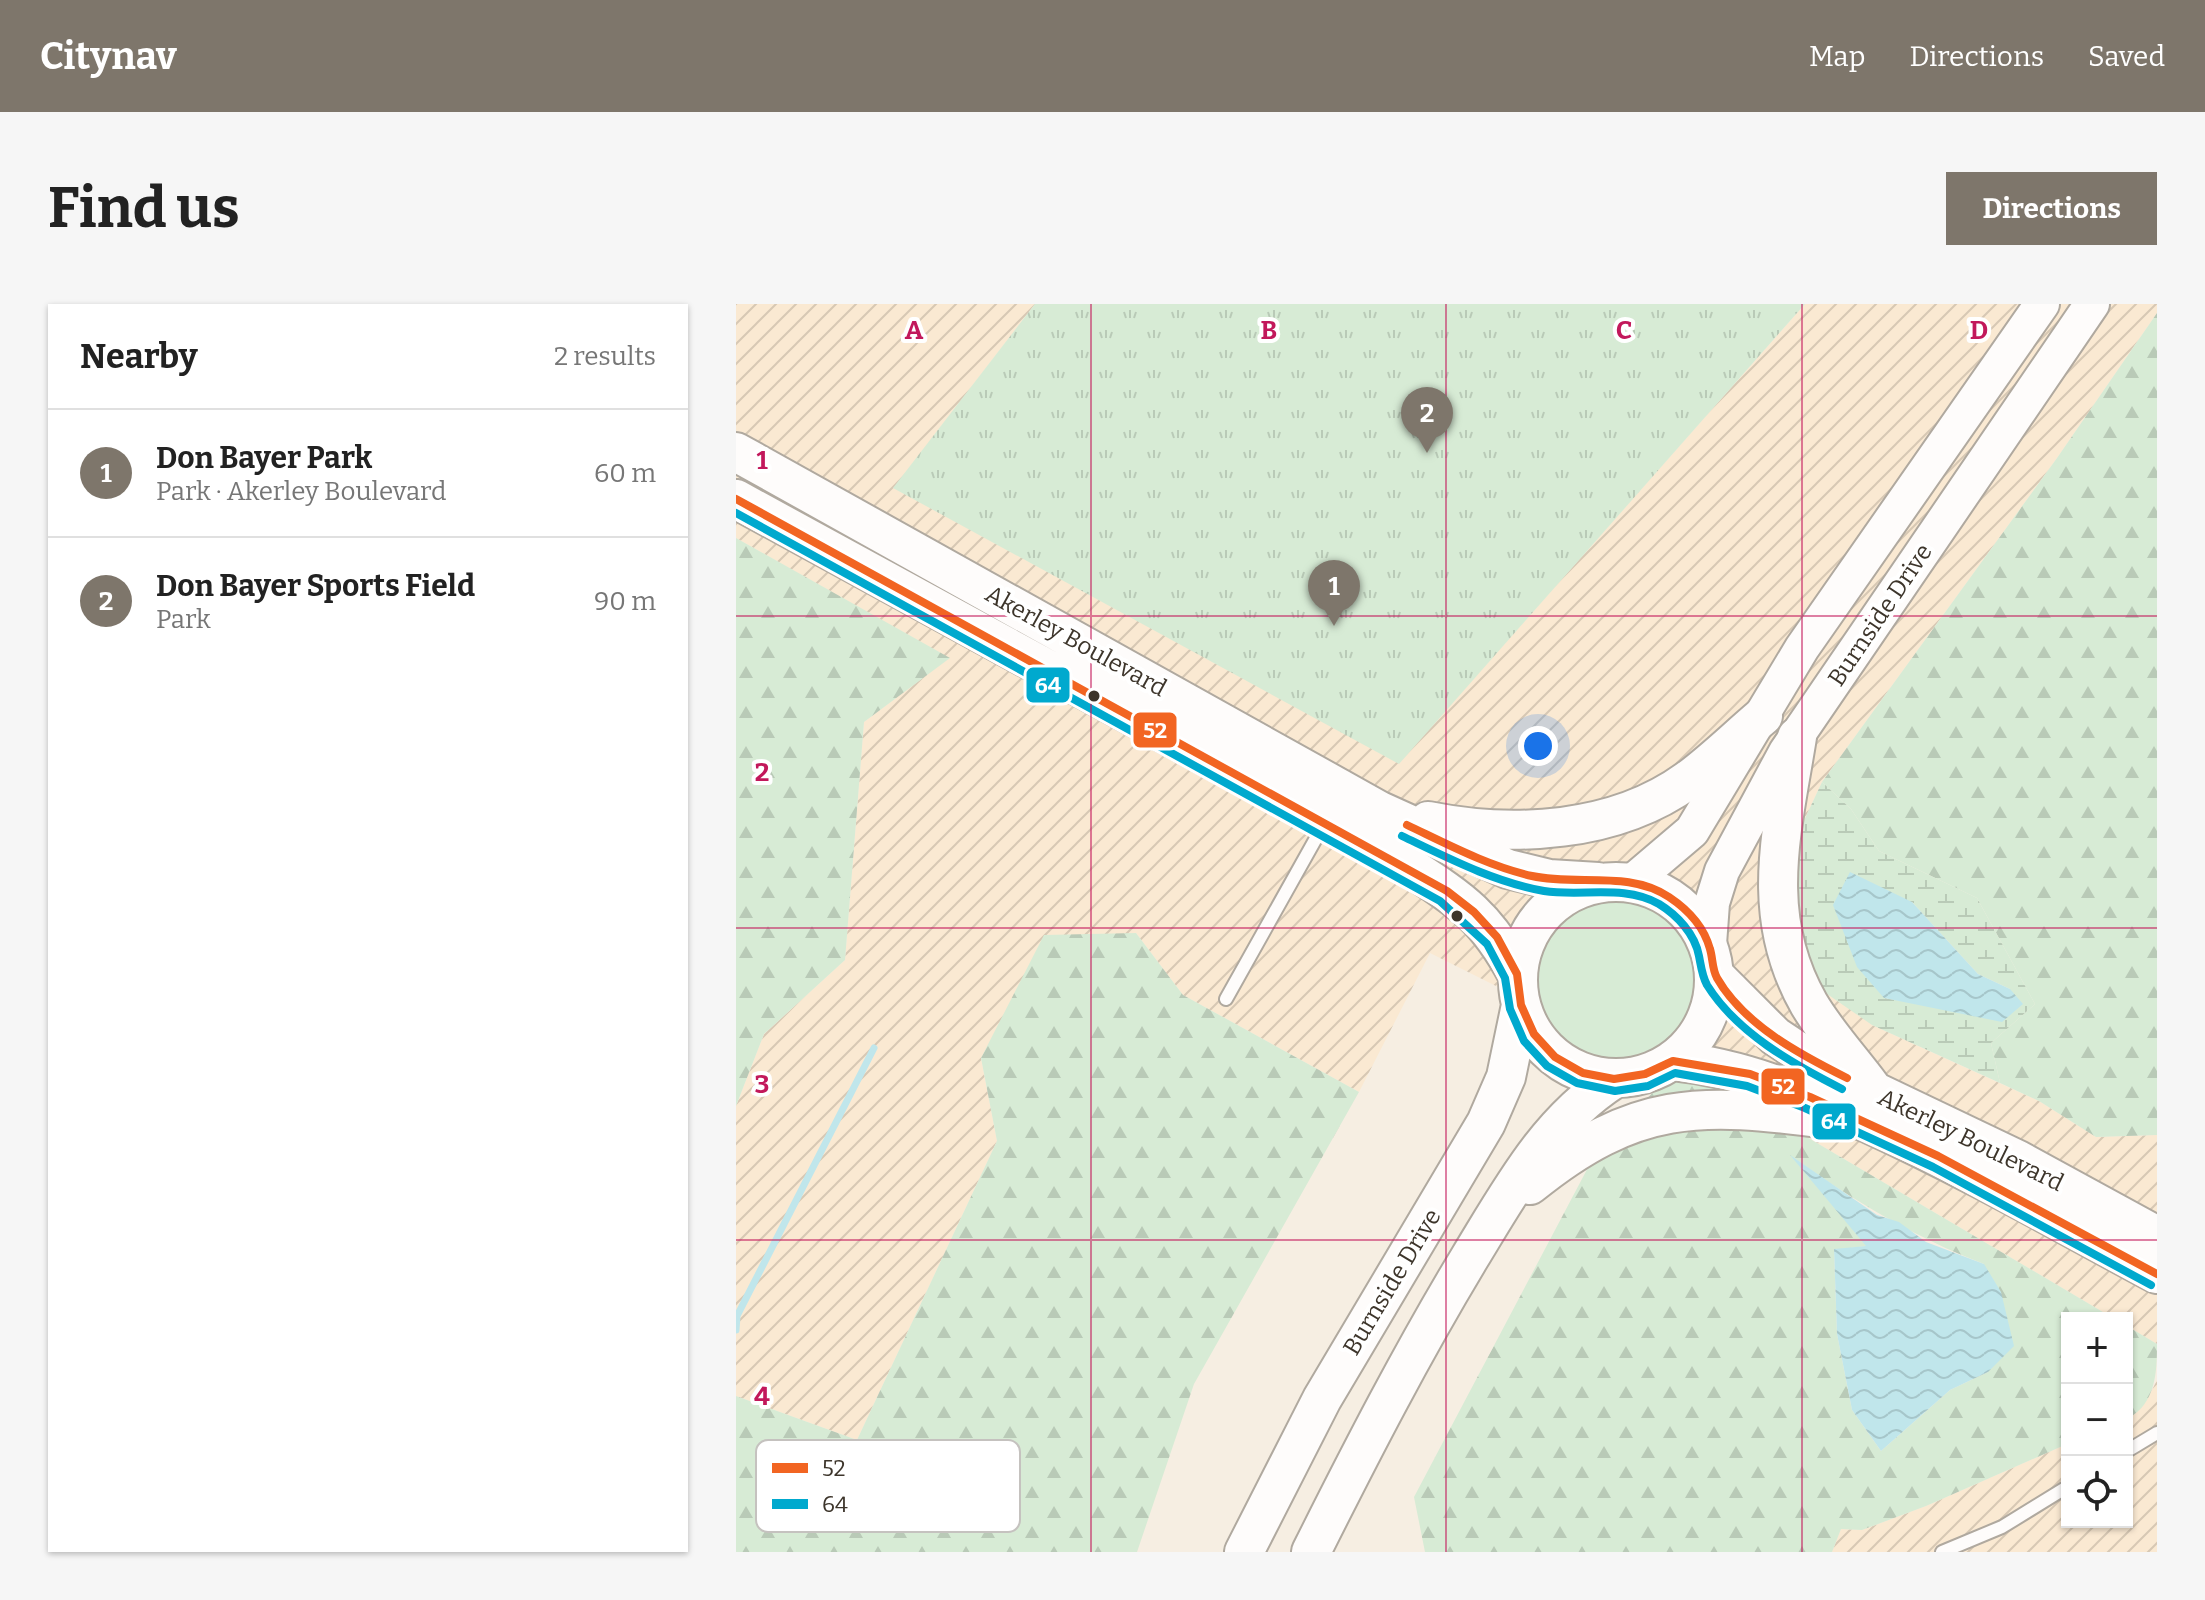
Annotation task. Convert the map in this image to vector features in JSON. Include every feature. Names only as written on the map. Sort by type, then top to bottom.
[{"type":"main road","name":"Burnside Drive","points":[[1615,882],[1692,831],[1802,648],[2042,304]]},
{"type":"main road","name":"Burnside Drive","points":[[1712,960],[1712,903],[1722,871],[1749,816],[1797,737],[2092,304]]},
{"type":"main road","name":"Akerley Boulevard","points":[[736,452],[1380,811],[1508,869],[1549,879],[1615,882]]},
{"type":"main road","name":"Akerley Boulevard","points":[[736,499],[1410,867],[1474,912],[1497,937],[1519,990]]},
{"type":"main road","points":[[1380,811],[1473,830],[1542,830],[1599,820],[1647,803],[1686,782],[1763,716]]},
{"type":"main road","points":[[1797,737],[1775,891],[1785,951],[1809,1004],[1870,1107]]},
{"type":"main road","points":[[1615,882],[1664,893],[1691,914],[1712,960],[1711,1011],[1696,1039],[1673,1061],[1645,1074],[1614,1079],[1583,1073],[1555,1057],[1534,1034],[1519,990],[1524,943],[1540,916],[1566,894],[1615,882]]},
{"type":"main road","name":"Akerley Boulevard","points":[[1712,960],[1775,1036],[1938,1156],[2157,1274]]},
{"type":"main road","name":"Burnside Drive","points":[[1244,1552],[1322,1399],[1486,1123],[1506,1077],[1519,990]]},
{"type":"main road","name":"Akerley Boulevard","points":[[1673,1061],[1750,1074],[1870,1107],[2018,1160],[2157,1236]]},
{"type":"main road","points":[[1311,1552],[1389,1399],[1530,1159],[1562,1120],[1589,1095],[1614,1079]]},
{"type":"main road","points":[[1497,1213],[1569,1153],[1592,1140],[1658,1114],[1708,1107],[1870,1107]]},
{"type":"lane","points":[[1226,999],[1326,821]]},
{"type":"lane","points":[[2133,1447],[2157,1433]]},
{"type":"lane","points":[[1942,1552],[2002,1527],[2061,1491]]},
{"type":"shaded area","points":[[736,304],[1035,304],[894,488],[1399,763],[1805,304],[2157,304],[2157,313],[2057,458],[1822,782],[1770,893],[1872,1025],[2039,1101],[2096,1137],[2157,1135],[2157,1344],[2133,1330],[2133,1312],[2103,1312],[1680,1062],[1576,1026],[1430,953],[1359,1092],[1183,995],[1136,933],[981,1058],[997,1141],[857,1440],[736,1396],[736,1106],[764,1034],[845,960],[864,722],[949,658],[736,538]]},
{"type":"shaded area","points":[[2157,1380],[2157,1552],[1832,1552],[1841,1529],[1862,1530],[1926,1506],[2061,1447],[2061,1528],[2133,1528],[2133,1412],[2150,1394]]},
{"type":"green space","points":[[1035,304],[1805,304],[1399,764],[893,488]]},
{"type":"green space","points":[[2157,313],[2157,1135],[2096,1137],[2039,1101],[2000,1083],[1991,1043],[2035,1004],[1977,898],[1879,851],[1851,809],[1822,782],[2057,458]]},
{"type":"green space","points":[[736,538],[950,658],[864,722],[845,960],[764,1034],[736,1106]]},
{"type":"green space","points":[[1822,782],[1851,809],[1879,851],[1977,898],[2035,1004],[1991,1043],[2000,1083],[1872,1025],[1785,965],[1770,893]],"holes":[[[1912,902],[1978,974],[2010,989],[1932,1006],[1884,998]]]},
{"type":"green space","points":[[1612,900],[1645,907],[1673,925],[1691,953],[1698,986],[1691,1019],[1673,1047],[1645,1065],[1612,1072],[1579,1065],[1551,1047],[1533,1019],[1526,986],[1533,953],[1551,925],[1579,907]]},
{"type":"green space","points":[[1136,933],[1183,995],[1359,1092],[1194,1384],[1137,1552],[736,1552],[736,1396],[857,1440],[997,1141],[981,1058],[1044,935]]},
{"type":"green space","points":[[1680,1062],[2103,1312],[2061,1312],[2061,1447],[1926,1506],[1862,1530],[1841,1529],[1832,1552],[1425,1552],[1414,1497],[1592,1160]],"holes":[[[1794,1158],[1909,1230],[1984,1264],[1988,1372],[1950,1390],[1881,1451],[1852,1410],[1837,1334],[1834,1250],[1867,1246]]]},
{"type":"green space","points":[[2133,1330],[2157,1344],[2153,1386],[2133,1415]]},
{"type":"water","points":[[1850,872],[1912,902],[1978,974],[2010,989],[2023,1004],[2002,1022],[1884,998],[1857,967],[1833,905]]},
{"type":"water","points":[[1790,1155],[1877,1215],[1899,1222],[1926,1242],[1984,1264],[2001,1292],[2014,1346],[1988,1372],[1950,1390],[1881,1451],[1852,1410],[1837,1334],[1834,1249],[1866,1246]]},
{"type":"waterway","points":[[736,1330],[737,1316],[874,1048]]},
{"type":"transit line","name":"52","points":[[736,499],[1447,891],[1474,912],[1497,937],[1517,974],[1521,1005],[1534,1034],[1555,1057],[1583,1073],[1614,1079],[1645,1074],[1673,1061],[1750,1074],[1810,1097],[1938,1156],[2157,1274]]},
{"type":"transit line","name":"64","points":[[736,513],[1440,901],[1487,944],[1505,978],[1510,1009],[1524,1041],[1547,1066],[1577,1083],[1615,1091],[1648,1086],[1675,1073],[1747,1086],[1805,1108],[1933,1167],[2151,1285]]},
{"type":"transit line","name":"52","points":[[1407,825],[1468,854],[1516,872],[1549,879],[1620,881],[1653,889],[1669,897],[1699,926],[1707,941],[1717,978],[1742,1010],[1793,1049],[1847,1078]]},
{"type":"transit line","name":"64","points":[[1402,836],[1472,868],[1525,887],[1558,892],[1632,894],[1659,904],[1679,919],[1689,933],[1697,948],[1707,985],[1734,1018],[1767,1046],[1842,1089]]},
{"type":"place","name":"Don Bayer Sports Field","points":[[1427,453]]},
{"type":"place","name":"Don Bayer Park","points":[[1334,626]]}]
